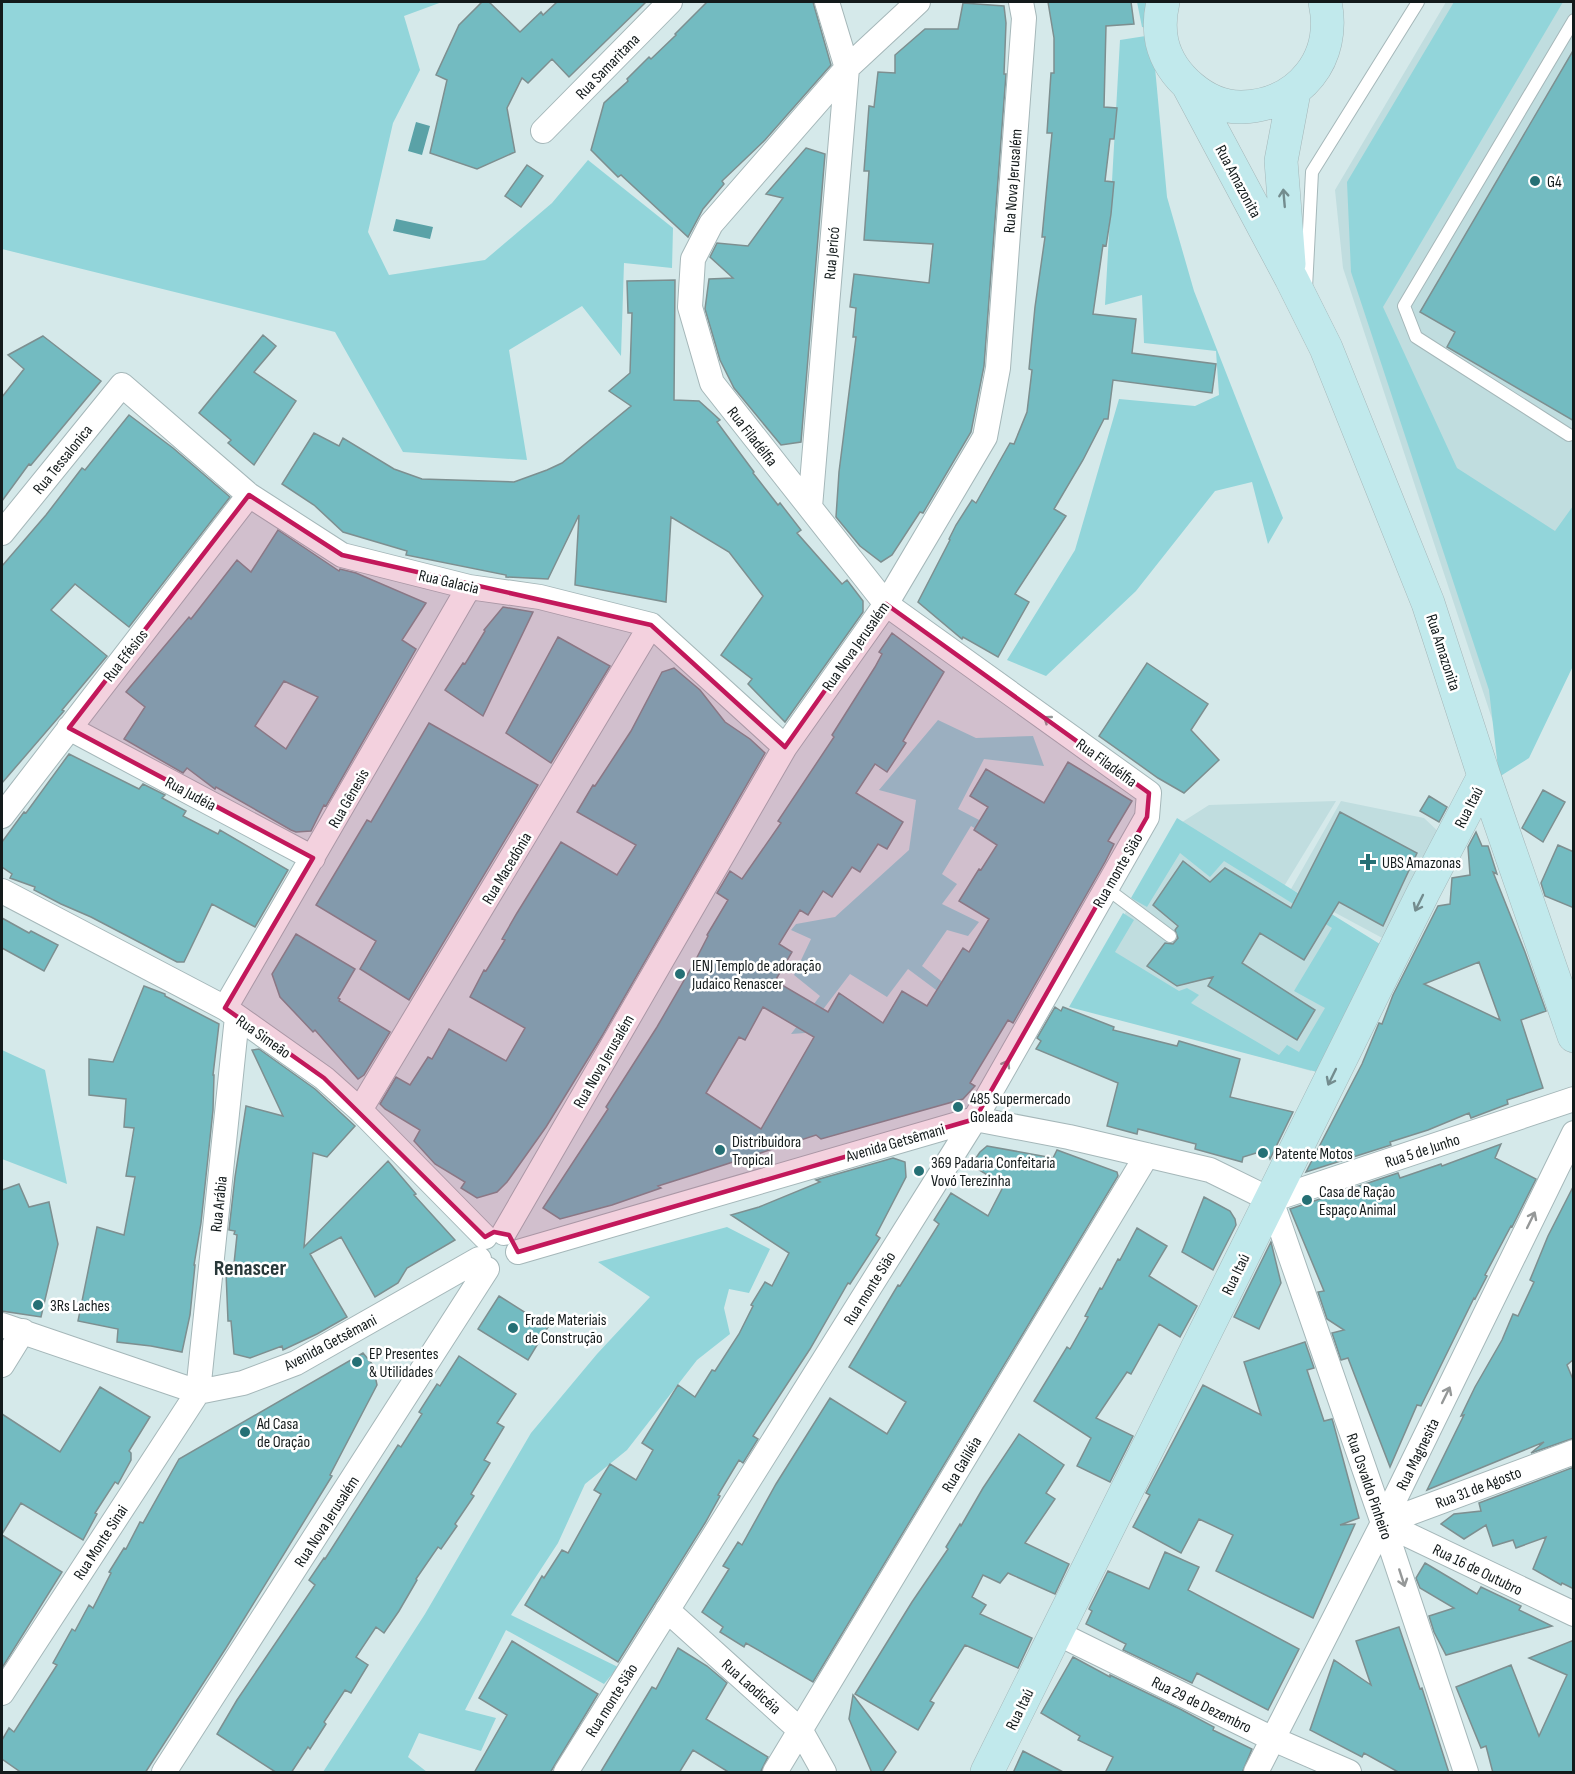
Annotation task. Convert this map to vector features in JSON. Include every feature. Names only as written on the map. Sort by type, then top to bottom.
[{"type":"street","name":"Rua Samaritana","points":[[543,131],[670,2]]},
{"type":"street","name":"Rua Jericó","points":[[810,507],[847,68],[827,2]]},
{"type":"street","name":"Rua Filadélfia","points":[[918,2],[847,68],[711,224],[693,258],[690,307],[712,383],[886,604],[1149,793]]},
{"type":"street","name":"Rua Nova Jerusalém","points":[[164,1773],[489,1249],[785,747],[886,604],[985,437],[998,368],[1024,18],[1021,2]]},
{"type":"street","name":"Rua Amazonita","points":[[1160,7],[1162,43],[1172,66],[1188,85],[1326,348],[1428,603],[1484,776],[1574,1036]]},
{"type":"street","name":"Rua Amazonita","points":[[1188,85],[1212,101],[1240,107],[1268,104],[1294,92],[1314,72],[1326,46],[1330,7]]},
{"type":"street","name":"Rua Amazonita","points":[[1294,92],[1281,161],[1298,292]]},
{"type":"street","name":"Rua Galacia","points":[[122,385],[249,495],[342,555],[469,587],[540,597],[651,625],[785,747]]},
{"type":"street","name":"Rua Tessalonica","points":[[2,532],[122,385]]},
{"type":"street","name":"Rua Efésios","points":[[2,816],[249,495]]},
{"type":"street","name":"Rua Gênesis","points":[[231,1013],[313,858],[469,587]]},
{"type":"street","name":"Rua Macedônia","points":[[360,1110],[651,625]]},
{"type":"street","name":"Rua Judéia","points":[[69,728],[313,858]]},
{"type":"street","name":"Rua Itaú","points":[[987,1773],[1484,776]]},
{"type":"street","name":"Rua monte Sião","points":[[566,1773],[975,1119],[1147,817],[1149,793]]},
{"type":"street","name":"Rua Simeão","points":[[2,891],[231,1013],[324,1078],[360,1110],[489,1249],[515,1240],[518,1252]]},
{"type":"street","name":"Rua Arábia","points":[[198,1392],[231,1013]]},
{"type":"street","name":"Rua 5 de Junho","points":[[1271,1200],[1574,1099]]},
{"type":"street","name":"Avenida Getsêmani","points":[[518,1252],[975,1119],[1210,1170],[1271,1200]]},
{"type":"street","name":"Rua Magnesita","points":[[1256,1773],[1383,1523],[1574,1133]]},
{"type":"street","name":"Rua Galiléia","points":[[775,1773],[1147,1155]]},
{"type":"street","name":"Rua Osvaldo Pinheiro","points":[[1271,1200],[1383,1523],[1466,1773]]},
{"type":"street","points":[[489,1249],[503,1271],[515,1262],[518,1252]]},
{"type":"street","name":"Avenida Getsêmani","points":[[198,1392],[243,1383],[296,1363],[489,1249]]},
{"type":"street","points":[[2,1365],[12,1328],[198,1392]]},
{"type":"street","name":"Rua Monte Sinai","points":[[2,1693],[198,1392]]},
{"type":"street","name":"Rua 31 de Agosto","points":[[1383,1523],[1574,1452]]},
{"type":"street","name":"Rua 16 de Outubro","points":[[1383,1523],[1574,1614]]},
{"type":"street","name":"Rua Laodicéia","points":[[667,1610],[801,1731],[824,1773]]},
{"type":"street","name":"Rua 29 de Dezembro","points":[[1057,1633],[1273,1739],[1349,1773]]},
{"type":"lane","points":[[1298,292],[1312,172],[1418,2]]},
{"type":"lane","points":[[1569,435],[1416,338],[1404,306],[1574,20]]},
{"type":"lane","points":[[1106,888],[1170,936]]},
{"type":"highlighted area","points":[[249,495],[342,555],[651,625],[785,747],[886,604],[1149,793],[1147,817],[975,1119],[518,1252],[509,1235],[494,1232],[485,1237],[324,1078],[225,1008],[313,858],[69,728]]},
{"type":"shaded area","points":[[2,2],[442,2],[404,16],[420,70],[393,123],[368,232],[389,275],[485,260],[552,203],[588,160],[673,228],[672,268],[624,263],[621,356],[582,306],[509,350],[527,460],[403,452],[335,332],[2,249]]},
{"type":"shaded area","points":[[1137,2],[1151,2],[1152,29],[1142,27]]},
{"type":"shaded area","points":[[1446,2],[1573,2],[1573,604],[1501,746],[1343,268],[1335,190]]},
{"type":"shaded area","points":[[1454,2],[1563,2],[1383,307],[1457,468],[1555,531],[1573,506],[1573,666],[1529,758],[1499,777],[1489,690],[1351,272],[1347,182]]},
{"type":"shaded area","points":[[1152,35],[1167,197],[1194,291],[1283,518],[1268,544],[1252,482],[1215,491],[1136,591],[1046,676],[1007,660],[1075,550],[1119,399],[1195,406],[1219,395],[1216,351],[1144,343],[1142,295],[1105,305],[1120,40]]},
{"type":"shaded area","points":[[416,122],[430,126],[422,155],[408,151]]},
{"type":"shaded area","points":[[396,219],[433,227],[430,239],[393,231]]},
{"type":"shaded area","points":[[938,720],[976,738],[1033,736],[1044,766],[984,759],[958,809],[1094,880],[1084,892],[971,826],[942,874],[957,884],[942,904],[979,922],[968,936],[947,930],[922,966],[1002,1028],[998,1036],[908,969],[887,997],[850,974],[805,1033],[791,1034],[820,996],[794,975],[811,939],[791,930],[796,924],[835,917],[909,850],[916,800],[879,790]]},
{"type":"shaded area","points":[[1336,801],[1283,888],[1380,945],[1311,1071],[1072,1004],[1176,826],[1209,805]]},
{"type":"shaded area","name":"UBS Amazonas","points":[[1341,801],[1424,818],[1443,836],[1386,940],[1291,889]]},
{"type":"shaded area","points":[[1177,818],[1383,946],[1317,1072],[1069,1007],[1123,913],[1134,920],[1115,952],[1179,991],[1187,988],[1199,995],[1191,1003],[1279,1055],[1287,1045],[1299,1052],[1325,1008],[1294,991],[1332,928],[1224,861],[1210,877],[1180,853],[1147,907],[1131,898]]},
{"type":"shaded area","points":[[2,1050],[45,1070],[67,1184],[2,1159]]},
{"type":"shaded area","points":[[727,1227],[770,1249],[749,1293],[729,1289],[724,1308],[730,1334],[697,1360],[627,1450],[585,1484],[558,1543],[511,1615],[618,1667],[604,1684],[506,1630],[465,1710],[496,1718],[481,1751],[419,1733],[408,1757],[427,1772],[323,1772],[425,1614],[531,1433],[597,1354],[650,1297],[598,1262]]},
{"type":"building","points":[[482,2],[489,2],[520,32],[541,12],[543,15],[557,2],[646,2],[569,77],[552,59],[528,83],[522,78],[507,108],[515,152],[477,169],[430,153],[447,80],[436,75],[459,25]]},
{"type":"building","points":[[707,2],[813,2],[831,65],[765,140],[722,181],[724,184],[703,209],[688,237],[621,175],[618,177],[591,150],[604,103],[649,57],[651,59],[676,35]]},
{"type":"building","points":[[1048,2],[1131,2],[1134,24],[1106,26],[1104,107],[1117,108],[1114,139],[1110,139],[1105,181],[1114,182],[1106,246],[1103,245],[1093,314],[1136,319],[1132,353],[1216,364],[1212,393],[1113,380],[1108,419],[1104,419],[1054,509],[1066,516],[1015,594],[1029,602],[998,657],[963,637],[962,639],[918,602],[956,525],[972,500],[976,503],[1010,443],[1014,444],[1027,412],[1035,307],[1045,237],[1042,237],[1052,133],[1047,133],[1051,73],[1054,73],[1054,38]]},
{"type":"building","points":[[963,3],[1004,6],[1006,23],[1004,74],[1006,74],[984,366],[971,432],[923,513],[920,512],[892,555],[881,562],[860,546],[836,517],[839,472],[856,337],[853,337],[856,308],[850,307],[854,274],[929,283],[933,244],[864,240],[869,171],[864,171],[869,106],[874,107],[878,72],[895,73],[895,55],[925,29],[958,29]]},
{"type":"building","name":"G4","points":[[1574,49],[1574,421],[1447,347],[1455,332],[1420,312]]},
{"type":"building","points":[[806,148],[825,154],[801,442],[781,445],[734,388],[720,360],[705,309],[709,279],[733,278],[710,257],[717,243],[748,246],[783,198],[766,194]]},
{"type":"building","points":[[527,165],[543,176],[521,207],[505,196]]},
{"type":"building","points":[[675,280],[674,400],[699,401],[720,420],[717,422],[753,473],[801,530],[797,533],[842,584],[847,580],[863,601],[863,612],[785,722],[748,684],[752,679],[721,655],[763,596],[729,552],[671,517],[666,602],[575,585],[579,515],[548,579],[506,577],[506,575],[406,555],[407,551],[343,532],[314,505],[282,484],[314,433],[339,446],[343,438],[394,469],[422,479],[514,482],[562,463],[631,406],[609,391],[630,373],[632,313],[628,313],[627,281]]},
{"type":"building","points":[[263,335],[276,346],[254,372],[296,401],[254,465],[228,443],[231,440],[199,413]]},
{"type":"building","points":[[43,336],[101,381],[31,465],[29,464],[2,501],[2,397],[24,369],[8,355]]},
{"type":"building","points":[[129,415],[173,448],[230,497],[129,627],[75,584],[51,610],[107,656],[62,710],[64,711],[2,783],[2,566],[46,515],[82,468],[85,470]]},
{"type":"building","points":[[278,530],[339,571],[340,569],[356,573],[426,603],[402,640],[416,649],[311,831],[291,830],[216,787],[215,789],[187,768],[183,773],[124,739],[145,707],[126,692],[189,617],[191,619],[237,560],[251,572]],"holes":[[[284,681],[318,697],[286,749],[255,726]]]},
{"type":"building","points":[[503,607],[533,612],[483,716],[445,690],[463,663],[465,664],[484,630]]},
{"type":"building","points":[[892,633],[944,672],[903,741],[906,743],[887,772],[875,764],[856,793],[903,822],[887,849],[878,844],[860,872],[852,867],[832,897],[823,891],[808,915],[800,910],[779,944],[792,952],[775,981],[828,1012],[839,993],[883,1023],[902,991],[927,1006],[963,948],[969,952],[989,919],[959,901],[997,845],[974,830],[988,807],[970,796],[986,769],[1044,803],[1068,762],[1132,801],[1108,841],[1114,844],[1105,862],[1013,1023],[1008,1020],[970,1083],[975,1086],[963,1099],[821,1139],[816,1135],[658,1186],[661,1188],[612,1205],[560,1219],[543,1208],[608,1109],[606,1107],[693,965],[707,935],[728,900],[717,893],[730,871],[742,879],[781,823],[778,821],[834,737],[832,735],[875,667],[882,654],[879,652]],"holes":[[[763,1007],[814,1037],[761,1129],[706,1093],[739,1037],[745,1040]]]},
{"type":"building","points":[[558,637],[610,666],[551,763],[506,733]]},
{"type":"building","points":[[1147,663],[1208,704],[1191,730],[1219,760],[1184,793],[1158,778],[1099,736]]},
{"type":"building","points":[[674,668],[700,690],[725,722],[750,739],[765,753],[602,1036],[546,1127],[507,1182],[497,1192],[477,1198],[461,1188],[465,1182],[435,1164],[414,1141],[420,1130],[380,1104],[396,1077],[410,1085],[428,1057],[432,1059],[449,1029],[506,1061],[525,1028],[470,997],[484,970],[486,971],[505,940],[502,939],[517,913],[561,842],[617,875],[636,845],[577,812],[631,731],[662,672]]},
{"type":"building","points":[[429,723],[538,785],[409,1000],[360,969],[376,941],[316,905],[367,820],[371,822]]},
{"type":"building","points":[[69,754],[139,789],[143,784],[165,795],[162,798],[186,811],[183,816],[218,834],[220,830],[288,870],[255,927],[212,904],[184,962],[177,962],[34,890],[35,887],[10,878],[12,874],[2,867],[2,842]]},
{"type":"building","points":[[1543,790],[1565,802],[1543,842],[1522,828]]},
{"type":"building","points":[[1429,796],[1447,807],[1439,822],[1420,811]]},
{"type":"building","points":[[1340,812],[1417,853],[1383,926],[1339,902],[1304,960],[1260,933],[1242,963],[1315,1010],[1297,1040],[1208,986],[1213,977],[1177,986],[1147,966],[1165,943],[1173,944],[1178,938],[1175,930],[1178,926],[1153,905],[1183,861],[1210,882],[1225,868],[1291,908]]},
{"type":"building","points":[[1476,832],[1482,846],[1488,846],[1497,874],[1493,872],[1546,1011],[1521,1020],[1543,1088],[1507,1100],[1508,1104],[1471,1118],[1469,1113],[1428,1130],[1390,1142],[1391,1145],[1306,1172],[1362,1064],[1379,1023],[1382,1024],[1393,995],[1438,906],[1450,904],[1452,878],[1470,875],[1468,847]],"holes":[[[1479,962],[1500,1020],[1424,984]]]},
{"type":"building","points":[[1558,845],[1574,852],[1574,908],[1545,896],[1541,883]]},
{"type":"building","points":[[2,918],[58,945],[44,971],[2,948]]},
{"type":"building","points":[[296,934],[355,969],[338,998],[339,1001],[390,1032],[364,1075],[358,1079],[315,1030],[313,1032],[280,997],[272,974]]},
{"type":"building","points":[[144,986],[165,994],[219,1024],[201,1223],[194,1265],[190,1315],[182,1352],[117,1342],[118,1329],[78,1321],[97,1227],[124,1235],[135,1177],[126,1176],[134,1128],[124,1127],[126,1099],[89,1095],[89,1059],[113,1062]]},
{"type":"building","points":[[1055,1007],[1061,1011],[1063,1007],[1114,1027],[1113,1030],[1177,1046],[1179,1041],[1240,1059],[1230,1097],[1293,1112],[1270,1159],[1266,1150],[1243,1157],[1242,1162],[1195,1149],[1196,1144],[1138,1129],[1137,1134],[1107,1126],[1118,1083],[1036,1049],[1041,1041],[1037,1038]]},
{"type":"building","points":[[259,1049],[315,1089],[355,1126],[327,1157],[313,1153],[304,1247],[388,1161],[416,1194],[414,1195],[455,1240],[407,1268],[398,1283],[375,1297],[341,1237],[310,1254],[347,1317],[283,1350],[282,1346],[250,1358],[234,1354],[231,1321],[228,1321],[226,1272],[233,1273],[237,1235],[234,1234],[235,1231],[229,1230],[246,1106],[283,1116],[252,1050]]},
{"type":"building","points":[[1501,1144],[1495,1158],[1536,1179],[1485,1275],[1487,1276],[1421,1406],[1417,1405],[1390,1467],[1348,1358],[1341,1360],[1332,1333],[1344,1330],[1327,1319],[1318,1292],[1324,1291],[1290,1209],[1398,1173],[1400,1178],[1441,1164],[1442,1166]]},
{"type":"building","points":[[987,1146],[1053,1158],[1057,1150],[1117,1172],[1118,1176],[813,1682],[746,1643],[744,1647],[720,1632],[723,1627],[702,1612],[729,1569],[723,1566],[738,1542],[742,1545],[776,1484],[830,1398],[887,1434],[906,1402],[849,1367],[898,1285],[900,1286],[939,1224],[934,1220],[951,1193],[988,1216],[1004,1185],[971,1165]]},
{"type":"building","points":[[893,1158],[905,1162],[906,1177],[876,1235],[880,1238],[850,1284],[848,1283],[810,1349],[753,1436],[758,1439],[743,1463],[739,1460],[718,1495],[720,1496],[705,1523],[618,1662],[525,1605],[542,1576],[544,1578],[562,1550],[568,1553],[601,1494],[594,1490],[610,1464],[636,1480],[653,1450],[642,1443],[678,1385],[695,1397],[739,1334],[753,1306],[751,1305],[765,1282],[772,1286],[789,1253],[731,1215],[759,1207],[820,1182],[816,1180]]},
{"type":"building","points":[[19,1184],[29,1207],[49,1202],[58,1244],[41,1317],[2,1311],[2,1190]]},
{"type":"building","points":[[1574,1185],[1574,1359],[1567,1365],[1574,1382],[1574,1438],[1531,1453],[1544,1442],[1427,1490],[1464,1415],[1461,1416],[1475,1387],[1502,1340],[1513,1314],[1518,1316],[1534,1282],[1530,1280],[1548,1236]]},
{"type":"building","points":[[1204,1197],[1230,1211],[1236,1225],[1213,1270],[1182,1252]]},
{"type":"building","points":[[1137,1228],[1167,1246],[1149,1276],[1197,1306],[1180,1337],[1159,1324],[1131,1374],[1127,1372],[1096,1418],[1133,1436],[1110,1482],[1077,1466],[1091,1438],[1034,1401],[1067,1347],[1070,1349],[1088,1317],[1085,1316],[1100,1288],[1102,1289],[1118,1259],[1120,1260]]},
{"type":"building","points":[[1271,1242],[1281,1283],[1259,1329],[1234,1317]]},
{"type":"building","name":"Frade Materiais de Construção","points":[[499,1296],[548,1327],[528,1360],[478,1329]]},
{"type":"building","points":[[1305,1342],[1314,1368],[1307,1370],[1324,1421],[1332,1419],[1359,1518],[1340,1525],[1355,1524],[1313,1618],[1216,1571],[1233,1535],[1199,1519],[1181,1553],[1133,1527],[1150,1495],[1146,1493],[1203,1385],[1261,1415],[1244,1362]]},
{"type":"building","points":[[363,1353],[373,1365],[377,1385],[330,1475],[332,1476],[226,1648],[145,1773],[22,1773],[2,1759],[2,1740],[9,1728],[14,1732],[57,1665],[53,1663],[72,1629],[75,1631],[89,1605],[93,1608],[111,1573],[109,1572],[124,1548],[126,1549],[140,1522],[143,1523],[179,1459]]},
{"type":"building","points":[[459,1356],[516,1394],[497,1423],[504,1427],[484,1460],[490,1463],[471,1494],[474,1496],[455,1524],[457,1526],[441,1549],[438,1547],[416,1579],[384,1633],[376,1627],[356,1657],[368,1665],[351,1693],[345,1690],[310,1749],[308,1747],[291,1773],[277,1773],[217,1734],[237,1700],[315,1585],[309,1580],[398,1445],[401,1447],[422,1414],[419,1412],[437,1384],[440,1386]]},
{"type":"building","points":[[100,1387],[150,1417],[129,1451],[131,1460],[118,1484],[115,1482],[95,1513],[97,1514],[83,1540],[21,1503],[2,1534],[2,1414],[60,1452]]},
{"type":"building","points":[[1019,1434],[1064,1465],[1046,1493],[1055,1499],[1025,1543],[1069,1564],[1055,1594],[1008,1573],[1000,1583],[983,1575],[972,1597],[986,1605],[980,1614],[1032,1638],[1018,1668],[965,1645],[930,1701],[934,1703],[918,1730],[855,1694],[948,1549],[946,1547],[960,1524],[961,1526]]},
{"type":"building","points":[[1574,1467],[1574,1589],[1562,1583],[1561,1585],[1533,1569],[1546,1537],[1516,1548],[1513,1540],[1493,1546],[1486,1525],[1464,1539],[1441,1524],[1454,1514],[1481,1511],[1479,1503]]},
{"type":"building","points":[[2,1535],[62,1572],[2,1668]]},
{"type":"building","points":[[1165,1552],[1199,1567],[1188,1590],[1299,1649],[1268,1710],[1197,1673],[1192,1683],[1123,1650],[1126,1644],[1086,1624],[1092,1611],[1089,1609],[1108,1571],[1149,1589]]},
{"type":"building","points":[[1425,1563],[1477,1594],[1481,1587],[1521,1606],[1519,1610],[1552,1626],[1446,1655],[1434,1632],[1429,1616],[1454,1608],[1420,1588],[1416,1578]]},
{"type":"building","points":[[1399,1627],[1420,1689],[1422,1688],[1449,1773],[1400,1773],[1364,1753],[1362,1757],[1310,1730],[1334,1660],[1371,1685],[1356,1641]]},
{"type":"building","points":[[1574,1640],[1574,1773],[1493,1773],[1486,1746],[1481,1748],[1456,1687],[1511,1665],[1539,1736],[1567,1675],[1529,1658]]},
{"type":"building","points":[[512,1641],[598,1694],[550,1773],[474,1773],[507,1715],[479,1698]]},
{"type":"building","points":[[678,1648],[707,1666],[727,1683],[706,1719],[768,1757],[760,1773],[730,1773],[693,1750],[679,1773],[600,1773],[652,1687],[656,1689]]},
{"type":"building","points":[[1073,1657],[1110,1677],[1110,1675],[1180,1709],[1214,1727],[1213,1730],[1252,1749],[1242,1773],[1105,1773],[1113,1757],[1078,1740],[1080,1736],[1041,1713]]},
{"type":"building","points":[[853,1695],[896,1752],[882,1773],[872,1773],[849,1719]]},
{"type":"building","points":[[1023,1751],[1065,1773],[1013,1773]]},
{"type":"place","name":"G4","points":[[1535,181]]},
{"type":"place","name":"UBS Amazonas","points":[[1368,862]]},
{"type":"place","name":"IENJ Templo de adoração Judaico Renascer","points":[[680,974]]},
{"type":"place","name":"485 Supermercado Goleada","points":[[958,1107]]},
{"type":"place","name":"Distribuidora Tropical","points":[[720,1150]]},
{"type":"place","name":"Patente Motos","points":[[1263,1153]]},
{"type":"place","name":"369 Padaria Confeitaria Vovó Terezinha","points":[[919,1171]]},
{"type":"place","name":"Casa de Ração Espaço Animal","points":[[1307,1200]]},
{"type":"place","name":"3Rs Laches","points":[[38,1305]]},
{"type":"place","name":"Frade Materiais de Construção","points":[[513,1328]]},
{"type":"place","name":"EP Presentes & Utilidades","points":[[357,1362]]},
{"type":"place","name":"Ad Casa de Oração","points":[[245,1432]]},
{"type":"district","name":"Renascer","points":[[250,1267]]}]
